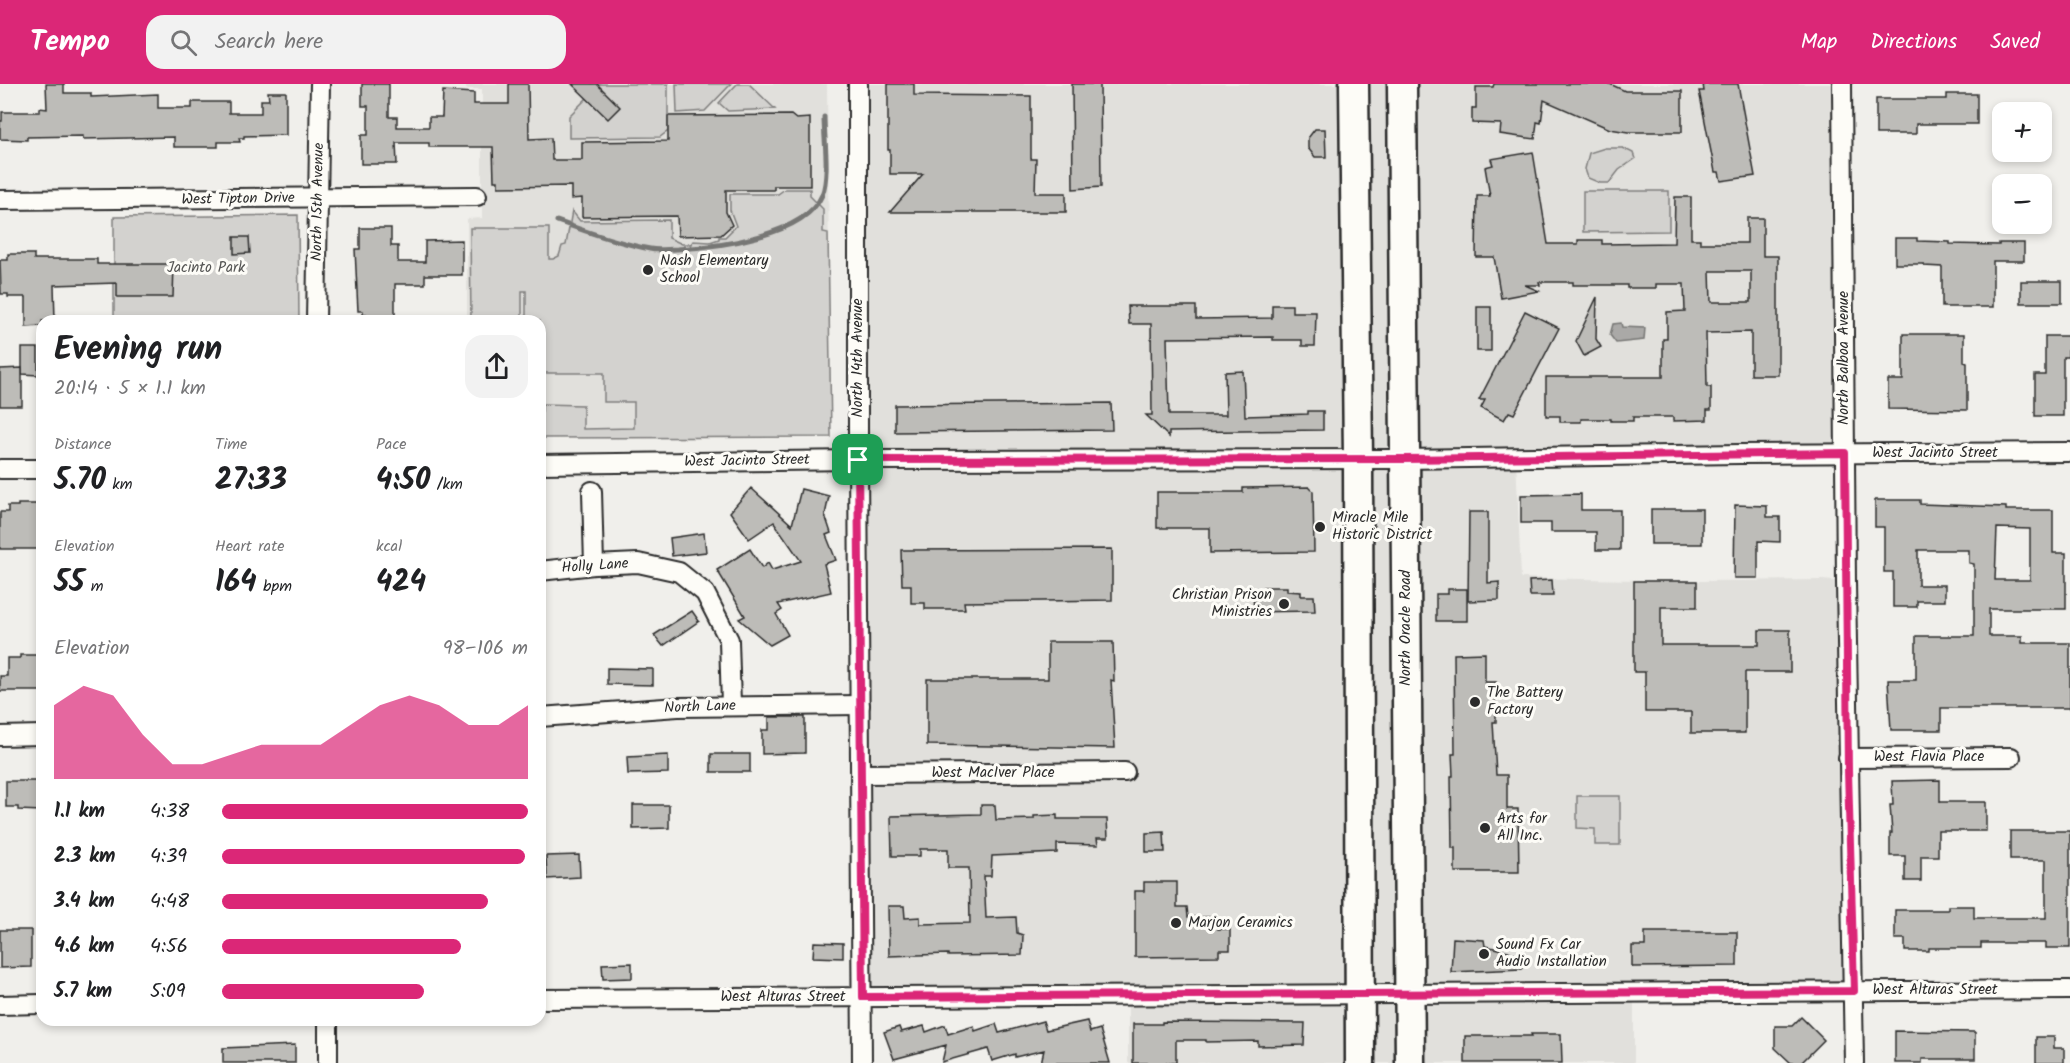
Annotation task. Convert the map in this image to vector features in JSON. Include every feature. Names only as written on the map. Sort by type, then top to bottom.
[{"type":"main road","points":[[1354,84],[1360,1063]]},
{"type":"main road","name":"North Oracle Road","points":[[1402,84],[1410,1063]]},
{"type":"street","name":"North 15th Avenue","points":[[316,315],[320,84]]},
{"type":"street","name":"North 14th Avenue","points":[[858,84],[862,1063]]},
{"type":"street","name":"North Balboa Avenue","points":[[1842,84],[1848,758],[1854,1063]]},
{"type":"street","name":"West Tipton Drive","points":[[0,200],[477,196]]},
{"type":"street","name":"West Jacinto Street","points":[[546,464],[2070,452]]},
{"type":"street","points":[[0,470],[36,469]]},
{"type":"street","points":[[592,491],[594,565]]},
{"type":"street","name":"Holly Lane","points":[[546,570],[638,563],[679,572],[705,593],[729,640],[731,705]]},
{"type":"street","name":"North Lane","points":[[546,717],[731,705],[860,705]]},
{"type":"street","points":[[0,735],[36,735]]},
{"type":"street","name":"West Flavia Place","points":[[1848,758],[2011,757]]},
{"type":"street","name":"West MacIver Place","points":[[861,774],[1125,772]]},
{"type":"street","name":"West Alturas Street","points":[[546,999],[2070,990]]},
{"type":"street","points":[[0,1005],[36,1004]]},
{"type":"street","points":[[328,1026],[328,1063]]},
{"type":"shaded area","name":"Nash Elementary School","points":[[466,84],[827,84],[831,437],[546,438],[546,315],[467,315],[467,219],[482,218],[482,89],[466,89]]},
{"type":"shaded area","points":[[859,84],[1842,84],[1845,453],[1516,457],[1521,578],[1846,582],[1854,991],[1634,993],[1634,1063],[1128,1063],[1128,995],[863,997]]},
{"type":"shaded area","points":[[1621,323],[1622,327],[1645,328],[1644,340],[1616,343],[1610,335],[1613,324]]},
{"type":"green space","points":[[597,84],[668,84],[668,131],[660,137],[569,138],[569,116]]},
{"type":"green space","points":[[676,84],[731,84],[705,111],[677,113]]},
{"type":"green space","points":[[737,84],[749,84],[775,109],[728,111],[719,103]]},
{"type":"green space","points":[[1605,148],[1623,148],[1633,153],[1635,159],[1619,170],[1609,183],[1600,183],[1588,178],[1585,169],[1589,153]]},
{"type":"green space","points":[[785,189],[810,189],[810,196],[823,209],[823,232],[828,233],[831,437],[546,438],[546,404],[583,405],[583,429],[634,428],[634,402],[604,402],[604,373],[546,373],[546,315],[526,315],[526,291],[522,291],[522,315],[471,315],[470,228],[549,228],[549,259],[559,256],[562,246],[566,245],[572,211],[580,221],[669,220],[669,238],[682,244],[691,244],[693,241],[710,242],[719,237],[725,237],[736,226],[730,210],[730,194],[778,194]]},
{"type":"green space","points":[[1583,191],[1669,191],[1669,231],[1583,232]]},
{"type":"green space","name":"Jacinto Park","points":[[298,215],[299,315],[114,315],[114,217]]},
{"type":"green space","points":[[1577,796],[1620,796],[1620,845],[1595,845],[1595,829],[1577,828]]},
{"type":"building","points":[[46,84],[64,84],[64,93],[91,93],[91,97],[158,94],[158,108],[192,108],[192,102],[229,102],[229,113],[261,113],[261,100],[269,100],[268,92],[286,92],[286,135],[244,136],[244,138],[239,138],[240,142],[218,142],[218,147],[174,147],[174,137],[83,139],[83,136],[27,137],[27,140],[0,139],[2,112],[40,112],[40,108],[47,109]]},
{"type":"building","points":[[362,84],[389,84],[389,117],[397,117],[397,127],[429,127],[429,117],[442,117],[443,91],[474,93],[474,104],[509,104],[509,84],[528,84],[529,139],[551,138],[552,160],[582,160],[582,142],[668,141],[668,116],[791,115],[796,119],[810,118],[810,186],[774,186],[774,190],[726,190],[726,212],[732,225],[721,235],[678,236],[677,216],[582,217],[582,198],[571,199],[571,186],[498,187],[498,181],[494,181],[493,147],[429,147],[429,143],[396,143],[397,164],[361,164],[361,135],[368,135],[368,106],[362,106]]},
{"type":"building","points":[[572,84],[597,84],[620,107],[608,119]]},
{"type":"building","points":[[888,84],[914,84],[914,95],[1031,96],[1031,159],[1036,159],[1035,193],[1066,193],[1066,212],[890,212],[923,174],[890,174]]},
{"type":"building","points":[[1072,84],[1100,84],[1101,187],[1073,189]]},
{"type":"building","points":[[1494,84],[1610,84],[1625,91],[1682,91],[1682,132],[1628,132],[1610,129],[1544,100],[1541,123],[1537,122],[1535,139],[1500,134],[1501,124],[1472,123],[1472,108],[1476,108],[1476,87],[1493,87]]},
{"type":"building","points":[[1703,84],[1738,84],[1755,176],[1721,181],[1719,172],[1715,172],[1699,91],[1704,91]]},
{"type":"building","points":[[1947,94],[1977,94],[1977,124],[1916,124],[1916,134],[1876,134],[1876,99],[1947,99]]},
{"type":"building","points":[[1315,129],[1325,129],[1326,157],[1315,157],[1308,148],[1308,138]]},
{"type":"building","points":[[1533,152],[1548,244],[1578,244],[1578,240],[1602,240],[1602,244],[1674,243],[1675,197],[1691,197],[1691,239],[1700,239],[1700,243],[1747,243],[1747,218],[1763,218],[1763,256],[1778,256],[1778,375],[1751,375],[1751,332],[1706,333],[1707,387],[1711,387],[1711,410],[1707,410],[1707,420],[1673,421],[1673,417],[1633,417],[1633,421],[1581,419],[1581,422],[1560,422],[1560,416],[1546,416],[1546,377],[1663,377],[1663,339],[1667,339],[1667,312],[1685,311],[1684,284],[1656,284],[1656,288],[1627,288],[1627,285],[1573,285],[1573,282],[1539,282],[1540,285],[1525,285],[1539,291],[1501,298],[1494,257],[1476,257],[1477,196],[1490,196],[1485,167],[1493,165],[1491,159]],"holes":[[[1710,271],[1751,271],[1751,302],[1711,302]]]},
{"type":"building","points":[[360,228],[391,228],[391,246],[398,246],[398,262],[425,262],[425,241],[462,240],[462,275],[425,275],[425,284],[395,284],[395,315],[366,315],[363,311],[358,311],[355,249],[360,249]]},
{"type":"building","points":[[234,237],[249,237],[250,253],[234,254]]},
{"type":"building","points":[[1895,238],[1917,238],[1917,241],[1950,242],[1950,244],[2024,243],[2024,261],[1993,261],[1993,307],[1942,307],[1942,267],[1924,266],[1924,264],[1895,264]]},
{"type":"building","points":[[8,254],[34,254],[34,259],[97,259],[97,264],[174,264],[173,297],[117,297],[117,283],[54,285],[55,315],[36,315],[36,326],[26,327],[26,297],[8,297],[8,294],[1,294],[0,260],[8,260]]},
{"type":"building","points":[[2021,281],[2062,281],[2062,303],[2021,303]]},
{"type":"building","points":[[1597,297],[1596,339],[1601,347],[1584,356],[1576,341]]},
{"type":"building","points":[[1272,305],[1292,305],[1292,312],[1316,312],[1315,346],[1302,346],[1302,340],[1273,340],[1273,337],[1167,338],[1169,415],[1226,415],[1225,372],[1243,371],[1245,416],[1308,414],[1308,411],[1323,411],[1323,430],[1169,432],[1169,437],[1146,415],[1152,415],[1151,324],[1129,324],[1128,306],[1196,306],[1196,319],[1272,318]]},
{"type":"building","points":[[1477,307],[1491,307],[1491,351],[1477,351]]},
{"type":"building","points":[[1525,311],[1559,328],[1514,414],[1509,412],[1504,420],[1481,408],[1485,400],[1479,400]]},
{"type":"building","points":[[1903,334],[1964,334],[1964,362],[1967,363],[1967,410],[1888,409],[1888,380],[1903,380]]},
{"type":"building","points":[[2045,336],[2068,336],[2068,357],[2063,357],[2063,416],[2035,416],[2035,375],[2045,375]]},
{"type":"building","points":[[22,348],[36,348],[36,375],[22,374]]},
{"type":"building","points":[[22,368],[22,406],[0,406],[0,369]]},
{"type":"building","points":[[1111,403],[1112,430],[895,432],[895,405]]},
{"type":"building","points":[[1309,487],[1313,491],[1314,552],[1210,553],[1210,528],[1157,528],[1157,492],[1243,492],[1243,488]]},
{"type":"building","points":[[751,488],[792,525],[801,489],[829,496],[825,515],[831,533],[826,535],[836,560],[824,564],[831,592],[778,604],[782,610],[776,614],[788,635],[770,645],[739,619],[745,616],[717,570],[750,549],[762,568],[768,563],[772,570],[801,561],[774,522],[749,539],[730,512]]},
{"type":"building","points":[[1581,494],[1581,510],[1620,510],[1620,550],[1596,550],[1596,532],[1551,532],[1551,523],[1521,523],[1521,495]]},
{"type":"building","points":[[1875,500],[1920,500],[1920,504],[2006,507],[2006,510],[2053,510],[2053,553],[2066,553],[2066,609],[1989,609],[1989,636],[2022,636],[2022,643],[2070,643],[2070,708],[1941,708],[1941,730],[1891,730],[1888,680],[1916,680],[1916,636],[1974,636],[1974,564],[1969,563],[1969,550],[1918,550],[1918,585],[1945,585],[1945,601],[1917,601],[1917,607],[1893,607],[1893,572],[1884,572],[1884,527],[1875,527]],"holes":[[[1997,528],[2030,529],[2030,580],[1995,580]]]},
{"type":"building","points":[[18,504],[36,504],[36,549],[0,549],[0,512],[8,512],[8,506],[18,506]]},
{"type":"building","points":[[1735,505],[1767,506],[1767,517],[1780,517],[1780,542],[1758,541],[1758,578],[1734,578]]},
{"type":"building","points":[[1651,509],[1702,509],[1702,544],[1651,544]]},
{"type":"building","points":[[1469,512],[1488,512],[1488,583],[1499,582],[1499,600],[1468,601]]},
{"type":"building","points":[[704,533],[706,552],[672,556],[670,538]]},
{"type":"building","points":[[1112,549],[1112,600],[964,602],[965,609],[925,609],[925,603],[911,603],[911,585],[902,585],[901,550]]},
{"type":"building","points":[[1552,580],[1553,596],[1530,596],[1529,581]]},
{"type":"building","points":[[1634,581],[1697,581],[1697,607],[1661,607],[1661,645],[1759,645],[1759,630],[1790,630],[1790,672],[1745,672],[1745,733],[1691,733],[1691,712],[1645,712],[1645,672],[1634,672]]},
{"type":"building","name":"Christian Prison Ministries","points":[[1263,587],[1287,587],[1287,591],[1301,592],[1301,596],[1314,596],[1315,611],[1253,612],[1254,592],[1263,592]]},
{"type":"building","points":[[1448,589],[1467,589],[1467,621],[1436,621],[1436,594],[1448,594]]},
{"type":"building","points":[[692,611],[699,621],[663,646],[654,635]]},
{"type":"building","points":[[1048,642],[1113,642],[1114,681],[1111,680],[1115,748],[927,745],[927,679],[1048,679]]},
{"type":"building","points":[[1485,653],[1485,682],[1496,682],[1496,722],[1493,722],[1496,775],[1507,775],[1507,809],[1518,809],[1519,872],[1455,872],[1455,848],[1452,848],[1451,776],[1453,776],[1452,754],[1455,754],[1454,654]]},
{"type":"building","points":[[20,655],[36,655],[36,691],[0,691],[0,676],[7,676],[7,658],[20,658]]},
{"type":"building","points":[[607,668],[653,669],[653,685],[607,684]]},
{"type":"building","points":[[769,717],[805,717],[805,753],[762,754],[762,730],[769,730]]},
{"type":"building","points":[[711,754],[750,754],[750,772],[711,772]]},
{"type":"building","points":[[668,755],[668,773],[628,774],[627,757]]},
{"type":"building","points":[[1940,780],[1940,802],[1986,802],[1986,831],[1938,831],[1938,856],[1921,856],[1921,881],[1905,881],[1905,856],[1890,856],[1892,781]]},
{"type":"building","points":[[6,781],[36,781],[36,811],[6,807]]},
{"type":"building","points":[[633,805],[669,805],[669,828],[633,829]]},
{"type":"building","points":[[981,805],[995,805],[996,820],[1034,819],[1034,816],[1057,815],[1057,819],[1107,819],[1108,838],[1097,838],[1098,845],[1057,844],[1057,853],[992,856],[991,876],[984,876],[986,918],[1016,917],[1017,933],[1023,935],[1022,955],[889,956],[888,906],[904,906],[905,918],[920,917],[920,924],[970,923],[969,868],[948,868],[948,849],[920,849],[920,856],[892,856],[891,816],[981,814]]},
{"type":"building","points":[[2010,831],[2070,831],[2070,948],[2046,948],[2046,943],[1981,943],[1981,948],[1929,948],[1929,951],[1905,951],[1905,939],[1895,939],[1895,910],[1948,910],[1948,906],[1974,906],[1974,918],[2046,918],[2046,860],[2010,860]]},
{"type":"building","points":[[1164,832],[1165,852],[1146,852],[1146,833]]},
{"type":"building","points":[[579,855],[580,877],[547,879],[546,856]]},
{"type":"building","name":"Marjon Ceramics","points":[[1144,882],[1177,882],[1177,907],[1187,907],[1188,917],[1218,917],[1218,929],[1230,929],[1230,950],[1219,950],[1219,956],[1135,957],[1135,891],[1144,891]]},
{"type":"building","points":[[0,930],[31,930],[31,967],[0,968]]},
{"type":"building","points":[[1645,932],[1737,932],[1737,966],[1632,967],[1632,946],[1645,946]]},
{"type":"building","name":"Sound Fx Car Audio Installation","points":[[1453,938],[1484,940],[1485,946],[1508,951],[1523,958],[1522,969],[1451,972]]},
{"type":"building","points":[[814,942],[843,943],[843,958],[813,957]]},
{"type":"building","points":[[632,963],[632,978],[603,979],[602,964]]},
{"type":"building","points":[[1801,1017],[1824,1040],[1801,1063],[1791,1063],[1775,1048],[1775,1026],[1792,1026]]},
{"type":"building","points":[[1043,1021],[1046,1030],[1087,1021],[1090,1032],[1100,1029],[1110,1063],[1041,1063],[1044,1050],[1015,1057],[1015,1054],[992,1061],[988,1049],[942,1062],[946,1045],[894,1059],[884,1032],[899,1027],[901,1032],[924,1026],[926,1032],[945,1025],[948,1034],[974,1026],[975,1031],[996,1024],[999,1033]]},
{"type":"building","points":[[1162,1022],[1305,1023],[1304,1045],[1258,1046],[1258,1041],[1176,1040],[1176,1063],[1133,1063],[1133,1024],[1162,1024]]},
{"type":"building","points":[[1895,1031],[1975,1032],[1975,1059],[1922,1059],[1922,1063],[1895,1063]]},
{"type":"building","points":[[1531,1034],[1561,1034],[1562,1063],[1465,1063],[1465,1036],[1532,1036]]},
{"type":"building","points":[[2036,1037],[2054,1037],[2054,1048],[2064,1048],[2064,1063],[2036,1063]]},
{"type":"building","points":[[295,1045],[295,1063],[223,1063],[223,1048]]},
{"type":"waterway","points":[[557,221],[614,240],[656,250],[736,242],[779,230],[813,209],[822,195],[826,177],[824,117]]},
{"type":"place","name":"Nash Elementary School","points":[[648,270]]},
{"type":"place","name":"Miracle Mile Historic District","points":[[1320,527]]},
{"type":"place","name":"Christian Prison Ministries","points":[[1284,604]]},
{"type":"place","name":"The Battery Factory","points":[[1475,702]]},
{"type":"place","name":"Arts for All Inc.","points":[[1485,828]]},
{"type":"place","name":"Marjon Ceramics","points":[[1176,923]]},
{"type":"place","name":"Sound Fx Car Audio Installation","points":[[1484,954]]},
{"type":"route","points":[[1845,453],[1848,770],[1854,991],[863,997],[858,460],[1405,459],[1845,453]]}]
